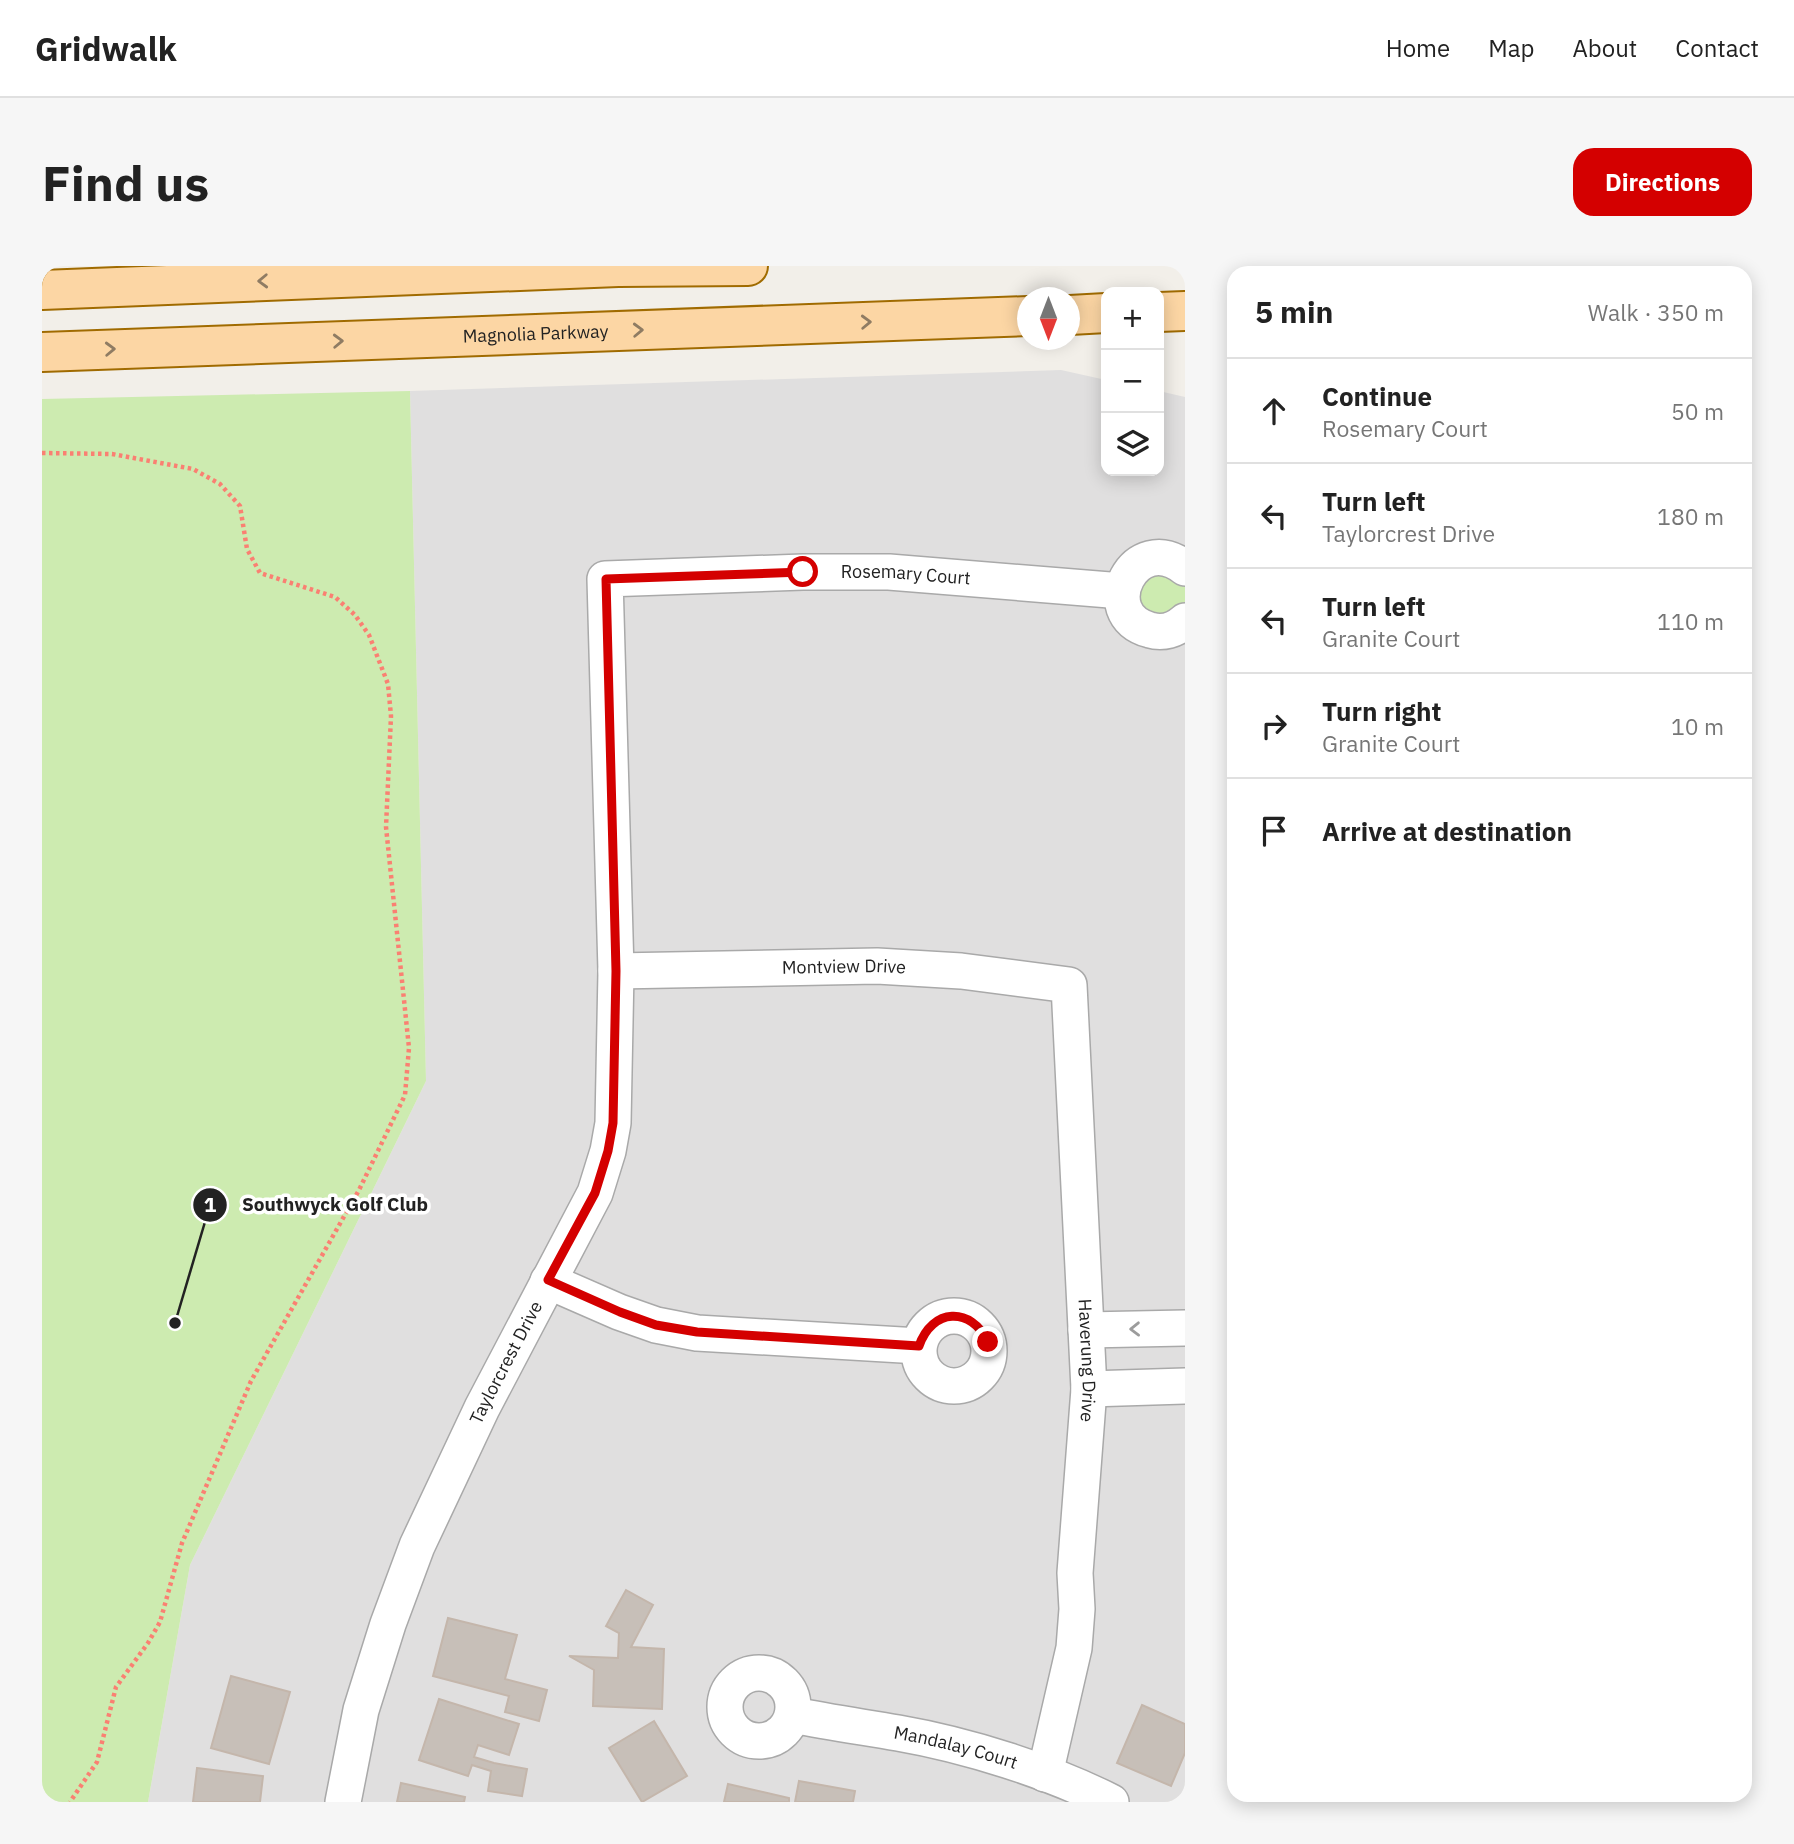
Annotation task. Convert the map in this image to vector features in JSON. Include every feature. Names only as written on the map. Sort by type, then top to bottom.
[{"type":"main road","points":[[42,290],[618,268],[748,266]]},
{"type":"main road","points":[[672,267],[676,328]]},
{"type":"main road","points":[[1164,312],[1185,311]]},
{"type":"main road","points":[[1080,314],[1101,313]]},
{"type":"main road","name":"Magnolia Parkway","points":[[42,352],[1017,316]]},
{"type":"street","points":[[1185,568],[1163,557],[1148,559],[1135,566],[1126,577],[1122,591],[1123,606],[1130,618],[1142,628],[1156,632],[1170,631],[1185,621]]},
{"type":"street","name":"Rosemary Court","points":[[606,579],[803,572],[890,572],[1122,591]]},
{"type":"street","name":"Taylorcrest Drive","points":[[343,1802],[361,1710],[388,1624],[417,1546],[482,1408],[595,1193],[608,1151],[613,1123],[616,971],[606,579]]},
{"type":"street","name":"Montview Drive","points":[[616,971],[877,966],[961,971],[1069,985]]},
{"type":"street","name":"Haverung Drive","points":[[1045,1774],[1074,1648],[1077,1609],[1075,1573],[1089,1389],[1069,985]]},
{"type":"street","points":[[548,1280],[656,1325],[697,1332],[919,1346]]},
{"type":"street","points":[[1086,1330],[1185,1328]]},
{"type":"street","points":[[1089,1389],[1185,1386]]},
{"type":"street","name":"Mandalay Court","points":[[793,1715],[901,1733],[976,1751],[1045,1774],[1111,1802]]},
{"type":"path","points":[[42,453],[112,454],[193,469],[211,479],[240,506],[247,550],[260,573],[335,597],[355,615],[369,635],[388,684],[391,716],[386,827],[409,1048],[405,1095],[359,1191],[251,1381],[182,1544],[160,1622],[116,1687],[97,1762],[70,1802]]},
{"type":"shaded area","points":[[1061,370],[1101,379],[1101,476],[1164,476],[1164,392],[1185,397],[1185,1802],[148,1802],[190,1565],[426,1081],[410,391]]},
{"type":"green space","points":[[410,391],[426,1081],[190,1565],[148,1802],[42,1802],[42,399]]},
{"type":"green space","points":[[1185,572],[1185,619],[1157,628],[1130,585],[1135,575]]},
{"type":"building","points":[[626,1590],[653,1605],[631,1647],[664,1649],[662,1709],[593,1706],[594,1670],[569,1656],[618,1658],[619,1633],[606,1626]]},
{"type":"building","points":[[448,1618],[517,1635],[505,1679],[547,1690],[539,1721],[505,1712],[509,1696],[433,1676]]},
{"type":"building","points":[[231,1676],[290,1692],[269,1764],[211,1748]]},
{"type":"building","points":[[439,1699],[519,1724],[509,1755],[478,1745],[474,1757],[527,1769],[522,1796],[488,1791],[491,1771],[472,1765],[468,1776],[419,1760]]},
{"type":"building","points":[[1142,1705],[1185,1724],[1185,1753],[1171,1786],[1117,1763]]},
{"type":"building","points":[[654,1721],[687,1776],[642,1802],[609,1748]]},
{"type":"building","points":[[197,1768],[263,1776],[260,1802],[193,1802]]},
{"type":"building","points":[[799,1781],[855,1791],[853,1802],[795,1802]]},
{"type":"building","points":[[401,1783],[465,1797],[464,1802],[397,1802]]},
{"type":"building","points":[[728,1784],[789,1798],[789,1802],[724,1802]]},
{"type":"place","name":"Southwyck Golf Club","points":[[175,1323]]},
{"type":"route","points":[[803,572],[606,579],[616,971],[613,1123],[608,1151],[595,1193],[548,1280],[656,1325],[697,1332],[919,1346],[923,1333],[932,1323],[945,1317],[958,1316],[982,1329],[988,1342]]}]
